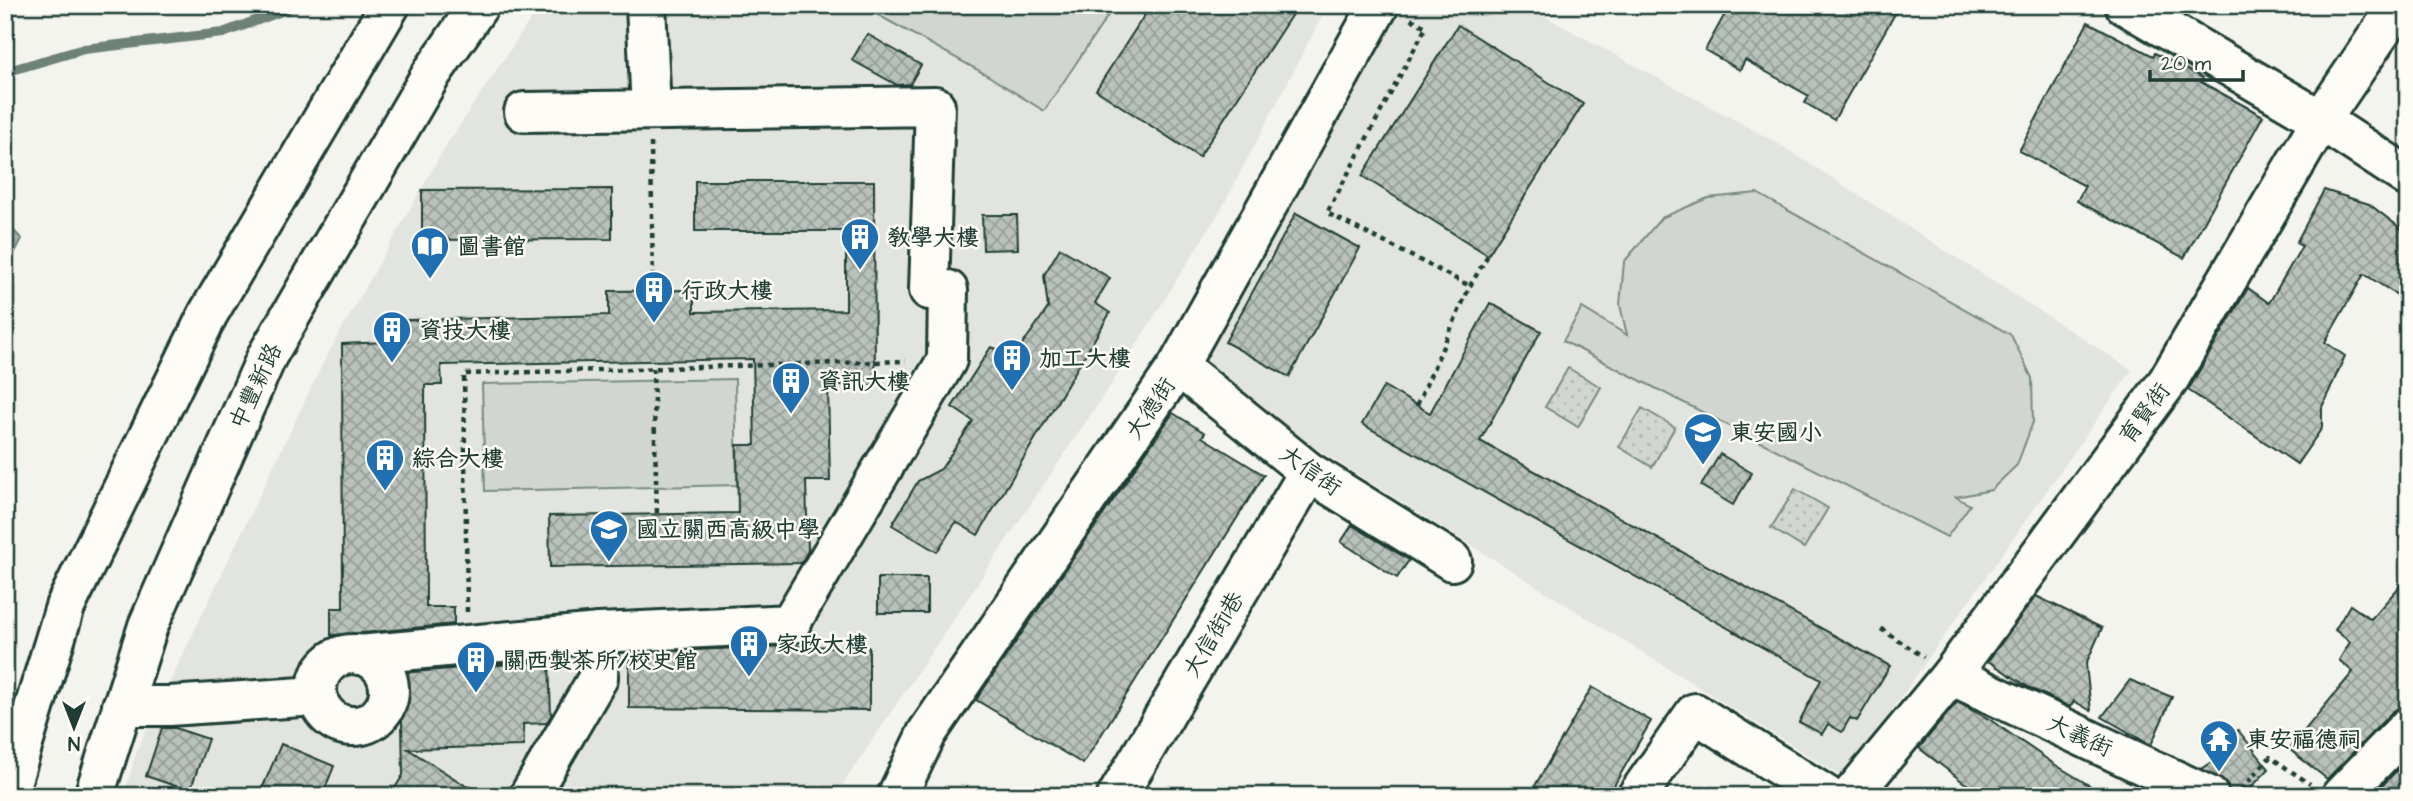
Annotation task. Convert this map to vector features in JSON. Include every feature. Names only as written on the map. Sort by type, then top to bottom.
[{"type":"street","points":[[7,796],[65,607],[208,314],[390,5]]},
{"type":"street","name":"中豐新路","points":[[93,796],[148,626],[267,356],[432,73],[479,5]]},
{"type":"street","points":[[646,5],[651,110]]},
{"type":"street","points":[[2125,5],[2321,120],[2408,177]]},
{"type":"street","name":"育賢街","points":[[1851,796],[1951,675],[2168,381],[2321,120],[2399,5]]},
{"type":"street","name":"大德街","points":[[897,796],[927,733],[1178,366],[1391,10]]},
{"type":"street","points":[[359,655],[599,633],[790,624],[947,360],[948,290],[929,290],[935,106],[524,112]]},
{"type":"street","name":"大信街","points":[[1178,366],[1308,472],[1452,561]]},
{"type":"street","name":"大信街1巷","points":[[1117,796],[1308,472]]},
{"type":"street","points":[[529,796],[598,678],[599,633]]},
{"type":"street","points":[[348,654],[359,655],[371,658],[380,665],[390,687],[389,699],[376,719],[352,727],[329,718],[321,708],[317,696],[320,674],[328,664],[348,654]]},
{"type":"street","name":"大義街","points":[[1951,675],[2209,796]]},
{"type":"street","points":[[122,706],[169,706],[317,696]]},
{"type":"street","points":[[1637,796],[1695,713],[1827,796]]},
{"type":"street","points":[[2328,792],[2408,727]]},
{"type":"path","points":[[1391,10],[1426,27],[1327,213],[1470,286]]},
{"type":"path","points":[[651,110],[653,290]]},
{"type":"path","points":[[1417,405],[1470,286],[1488,255]]},
{"type":"path","points":[[468,645],[464,374],[947,360]]},
{"type":"path","points":[[653,368],[657,514]]},
{"type":"path","points":[[1881,629],[1951,675]]},
{"type":"path","points":[[2236,796],[2270,757],[2328,792]]},
{"type":"shaded area","name":"國立關西高級中學","points":[[540,5],[1328,5],[1222,208],[1118,374],[835,796],[124,796],[136,752],[326,357],[445,147]]},
{"type":"shaded area","points":[[860,5],[1115,5],[1044,111],[987,75]]},
{"type":"shaded area","name":"東安國小","points":[[1401,5],[1524,5],[1779,144],[2132,370],[1844,778],[1190,370]]},
{"type":"shaded area","points":[[1757,193],[2011,335],[2032,378],[2033,422],[2017,465],[1991,490],[1956,497],[1970,505],[1947,537],[1563,341],[1582,308],[1627,335],[1620,305],[1624,262],[1661,218],[1708,198]]},
{"type":"shaded area","points":[[1568,368],[1601,387],[1578,427],[1545,407]]},
{"type":"shaded area","points":[[735,379],[737,485],[485,491],[482,384]]},
{"type":"shaded area","points":[[1642,408],[1675,427],[1652,467],[1619,447]]},
{"type":"shaded area","points":[[1795,489],[1828,508],[1804,548],[1771,528]]},
{"type":"water","points":[[5,222],[22,239],[5,271]]},
{"type":"building","points":[[1151,5],[1298,5],[1199,157],[1096,90]]},
{"type":"building","points":[[1730,5],[1900,5],[1834,120],[1805,103],[1809,96],[1745,60],[1740,70],[1705,50]]},
{"type":"building","points":[[2088,22],[2153,56],[2155,53],[2203,78],[2201,82],[2263,116],[2184,258],[2077,201],[2085,186],[2019,151]]},
{"type":"building","points":[[1458,25],[1583,104],[1488,255],[1362,176]]},
{"type":"building","points":[[867,34],[921,65],[910,84],[897,85],[852,60]]},
{"type":"building","points":[[695,181],[874,181],[875,385],[828,385],[830,481],[806,481],[808,551],[801,563],[550,567],[549,516],[738,513],[737,445],[755,445],[753,359],[441,365],[442,385],[425,385],[426,607],[454,607],[454,624],[331,635],[331,608],[343,608],[342,344],[408,341],[407,320],[609,315],[609,291],[694,290],[694,312],[846,310],[846,231],[695,231]]},
{"type":"building","name":"圖書館","points":[[612,189],[612,239],[422,240],[422,190]]},
{"type":"building","points":[[2324,190],[2369,204],[2408,234],[2408,302],[2364,274],[2325,342],[2345,356],[2322,407],[2322,428],[2297,464],[2188,390],[2248,288],[2269,303],[2302,246],[2296,243]]},
{"type":"building","points":[[1296,213],[1360,248],[1289,377],[1225,342]]},
{"type":"building","points":[[982,215],[1017,215],[1018,249],[983,250]]},
{"type":"building","name":"加工大樓","points":[[1060,248],[1110,278],[1095,303],[1110,313],[978,535],[956,522],[937,552],[892,525],[918,481],[941,469],[973,421],[952,407],[991,347],[1015,355],[1048,308],[1044,275]]},
{"type":"building","points":[[1490,303],[1541,331],[1480,441],[1890,666],[1857,721],[1850,718],[1842,732],[1828,724],[1822,734],[1799,722],[1821,680],[1362,424],[1384,386],[1430,413]]},
{"type":"building","points":[[1173,413],[1205,433],[1202,437],[1264,475],[1083,764],[976,700]]},
{"type":"building","points":[[1720,454],[1752,473],[1733,505],[1701,486]]},
{"type":"building","points":[[1352,525],[1409,560],[1397,578],[1341,542]]},
{"type":"building","points":[[2408,577],[2408,706],[2401,706],[2392,712],[2327,779],[2289,749],[2353,672],[2339,660],[2350,642],[2335,630],[2350,605],[2371,619]]},
{"type":"building","points":[[878,578],[927,578],[927,613],[878,613]]},
{"type":"building","points":[[2036,596],[2102,628],[2086,664],[2091,711],[2074,701],[2070,707],[2030,688],[1988,661]]},
{"type":"building","name":"家政大樓","points":[[785,646],[869,647],[869,710],[629,708],[629,653]]},
{"type":"building","name":"關西製茶所/校史館","points":[[549,661],[551,716],[546,723],[523,724],[524,746],[408,749],[482,796],[390,796],[403,775],[401,673]]},
{"type":"building","points":[[2130,680],[2172,697],[2151,745],[2102,717]]},
{"type":"building","points":[[1592,687],[1651,721],[1608,796],[1529,796]]},
{"type":"building","points":[[1957,702],[1989,719],[2054,764],[2107,796],[1988,796],[1963,782],[1919,748]]},
{"type":"building","points":[[162,728],[175,728],[208,739],[190,791],[146,776]]},
{"type":"building","points":[[2238,730],[2269,769],[2243,796],[2231,796],[2226,783],[2202,769],[2221,756],[2215,745]]},
{"type":"building","points":[[281,744],[334,766],[322,796],[259,796]]},
{"type":"building","points":[[2408,759],[2408,796],[2372,796]]},
{"type":"waterway","points":[[5,72],[84,49],[223,33],[292,5]]},
{"type":"place","name":"教學大樓","points":[[860,271]]},
{"type":"place","name":"圖書館","points":[[430,280]]},
{"type":"place","name":"行政大樓","points":[[654,324]]},
{"type":"place","name":"資技大樓","points":[[392,364]]},
{"type":"place","name":"加工大樓","points":[[1012,392]]},
{"type":"place","name":"資訊大樓","points":[[791,415]]},
{"type":"place","name":"東安國小","points":[[1703,466]]},
{"type":"place","name":"綜合大樓","points":[[385,492]]},
{"type":"place","name":"國立關西高級中學","points":[[609,563]]},
{"type":"place","name":"家政大樓","points":[[749,678]]},
{"type":"place","name":"關西製茶所/校史館","points":[[476,694]]},
{"type":"place","name":"東安福德祠","points":[[2219,773]]}]
